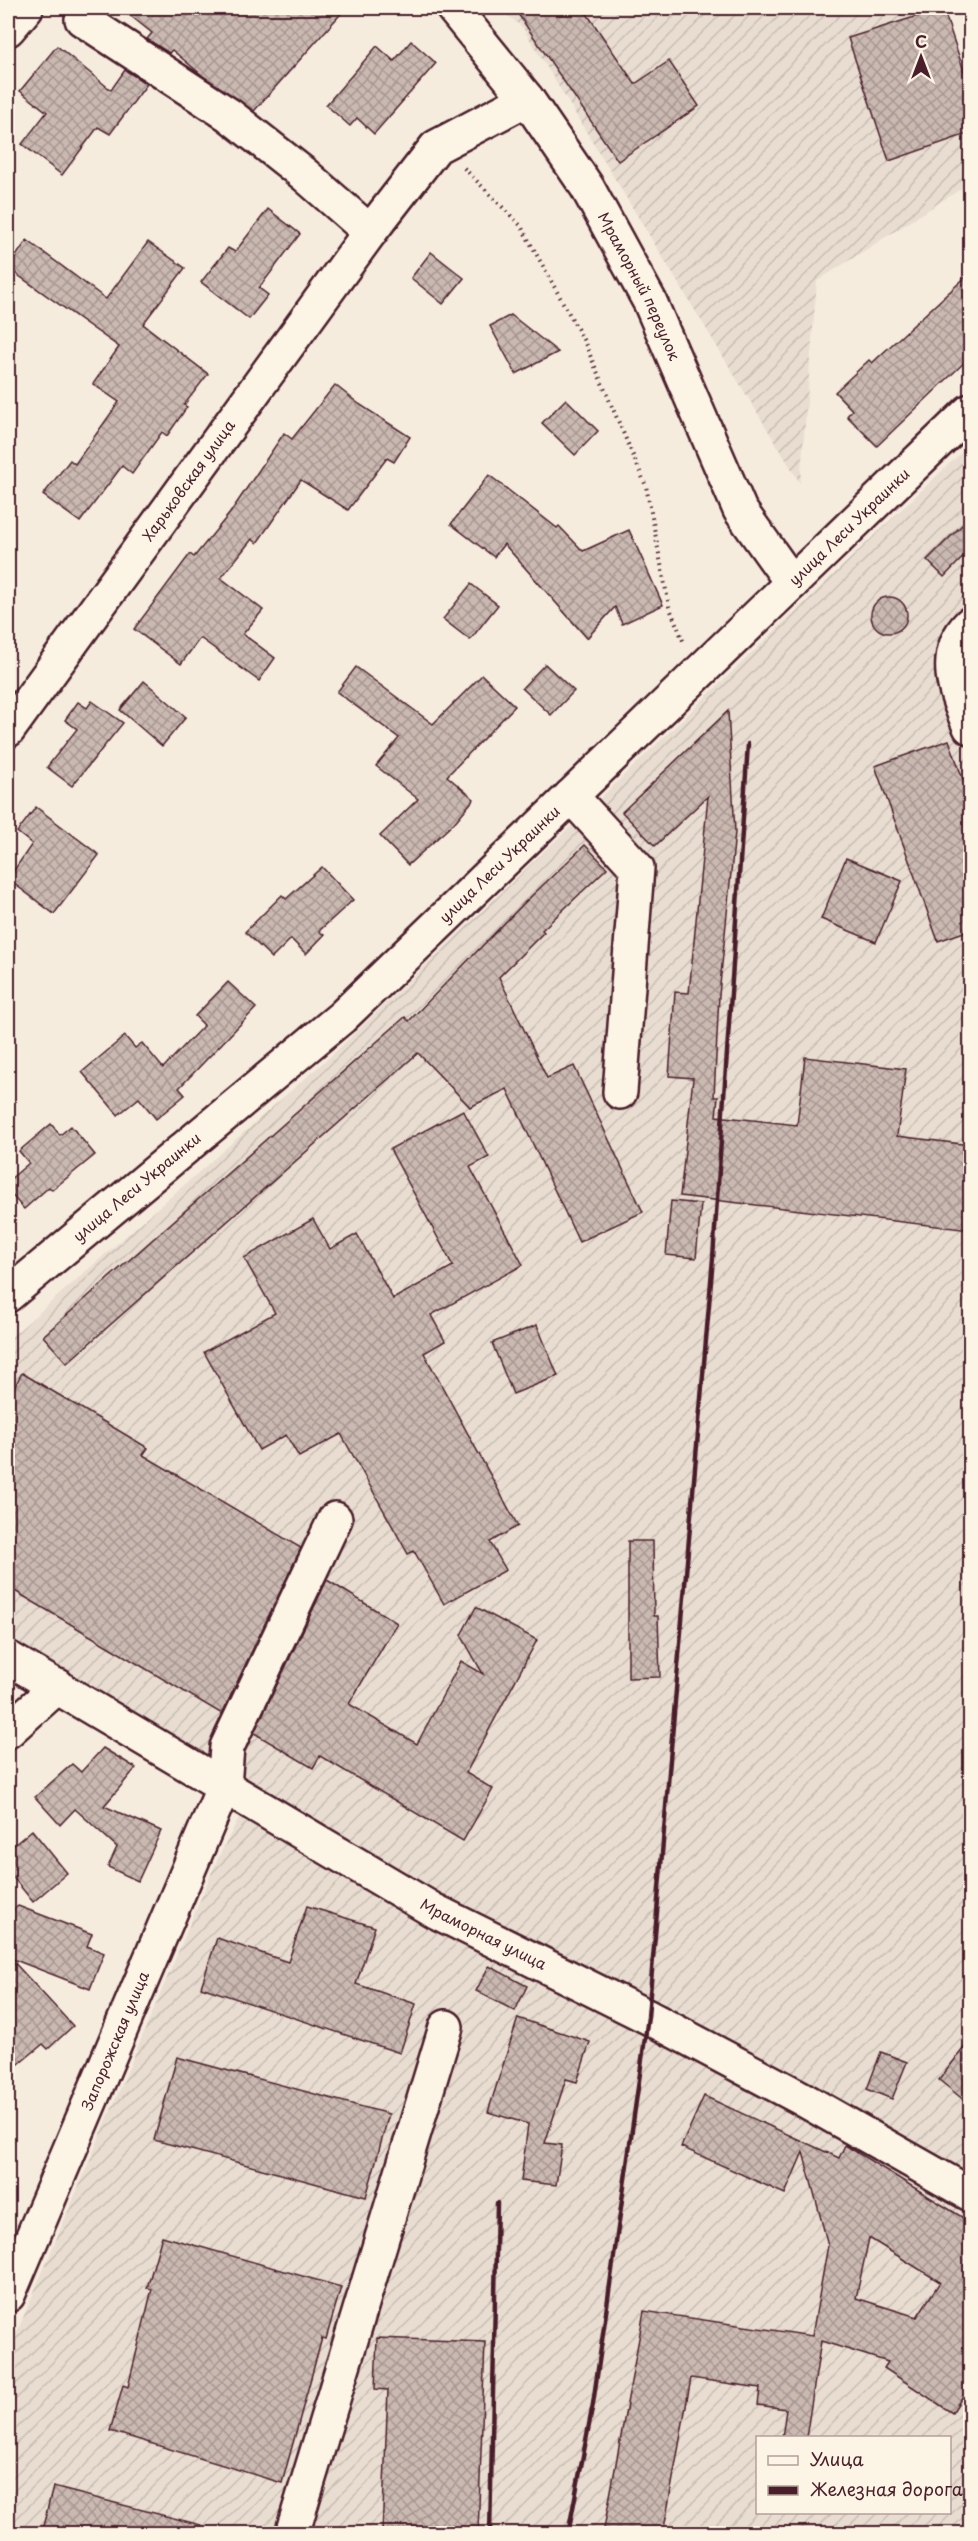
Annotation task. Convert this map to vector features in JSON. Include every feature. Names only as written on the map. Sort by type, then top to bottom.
[{"type":"street","points":[[8,28],[26,8]]},
{"type":"street","name":"Мраморный переулок","points":[[453,8],[527,99],[587,187],[639,281],[741,510],[792,583]]},
{"type":"street","points":[[82,20],[229,114],[305,175],[370,232]]},
{"type":"street","points":[[436,147],[527,99]]},
{"type":"street","name":"Харьковская улица","points":[[8,730],[370,232],[436,147]]},
{"type":"street","name":"улица Леси Украинки","points":[[8,1295],[342,1017],[970,411]]},
{"type":"street","points":[[970,624],[962,632],[952,662],[955,695],[970,727]]},
{"type":"street","points":[[571,796],[637,868],[620,1092]]},
{"type":"street","name":"Запорожская улица","points":[[8,2295],[224,1786],[227,1747],[335,1519]]},
{"type":"street","name":"Мраморная улица","points":[[8,1658],[433,1910],[648,2017],[799,2097],[970,2194]]},
{"type":"street","points":[[8,1731],[58,1686]]},
{"type":"street","points":[[292,2534],[446,2027]]},
{"type":"path","points":[[436,147],[461,165],[521,226],[584,341],[646,486],[669,606],[697,675]]},
{"type":"shaded area","points":[[499,8],[938,8],[970,82],[970,183],[817,281],[800,483],[523,28]]},
{"type":"shaded area","points":[[970,444],[970,2533],[8,2533],[8,2353],[217,1860],[257,1783],[8,1638],[8,1340],[335,1052]]},
{"type":"building","points":[[121,8],[346,8],[254,111],[203,76],[172,50],[169,53],[147,39],[152,33]]},
{"type":"building","points":[[514,8],[583,8],[635,84],[669,61],[699,106],[618,161]]},
{"type":"building","points":[[943,8],[970,89],[970,133],[889,161],[848,38]]},
{"type":"building","points":[[411,41],[436,63],[374,134],[357,118],[350,126],[326,105],[377,46],[394,61]]},
{"type":"building","points":[[57,46],[111,90],[125,70],[147,84],[110,134],[98,127],[62,175],[22,144],[47,112],[20,91]]},
{"type":"building","points":[[268,209],[300,234],[259,288],[268,295],[249,319],[201,282],[228,248],[235,252]]},
{"type":"building","points":[[27,240],[106,299],[148,242],[185,268],[143,324],[208,374],[184,405],[187,407],[167,436],[162,432],[132,474],[122,466],[80,522],[43,495],[70,460],[75,464],[119,402],[93,384],[119,347],[8,268]]},
{"type":"building","points":[[431,252],[464,278],[443,304],[411,278]]},
{"type":"building","points":[[970,273],[970,357],[877,446],[847,416],[852,410],[835,392],[869,360],[872,363]]},
{"type":"building","points":[[511,315],[558,352],[516,374],[490,326]]},
{"type":"building","points":[[335,385],[359,404],[410,437],[394,462],[387,458],[348,510],[301,480],[257,543],[252,539],[221,578],[263,610],[243,634],[275,658],[259,681],[200,638],[181,664],[134,629],[190,554],[194,557],[230,513],[284,433],[292,439]]},
{"type":"building","points":[[566,399],[598,431],[575,455],[542,423]]},
{"type":"building","points":[[489,475],[557,528],[559,526],[583,551],[629,530],[663,605],[622,624],[615,607],[587,638],[504,544],[494,557],[451,524]]},
{"type":"building","points":[[970,517],[970,550],[944,577],[927,560]]},
{"type":"building","points":[[471,584],[498,605],[470,640],[443,619]]},
{"type":"building","points":[[889,597],[902,602],[907,615],[902,628],[889,633],[876,628],[871,615],[876,602]]},
{"type":"building","points":[[545,664],[574,691],[551,715],[522,688]]},
{"type":"building","points":[[356,667],[433,724],[482,675],[515,706],[447,776],[474,799],[454,823],[408,865],[380,836],[418,799],[376,766],[399,738],[337,692]]},
{"type":"building","points":[[144,681],[186,717],[162,746],[120,710]]},
{"type":"building","points":[[92,701],[123,723],[72,786],[47,767],[77,729],[65,720],[78,702],[87,708]]},
{"type":"building","points":[[728,711],[735,832],[719,995],[714,1097],[718,1097],[716,1116],[797,1125],[805,1057],[906,1069],[897,1136],[970,1145],[970,1230],[680,1196],[693,1078],[669,1076],[675,992],[689,993],[708,796],[655,846],[622,812]]},
{"type":"building","points":[[949,740],[970,799],[970,930],[938,941],[875,766]]},
{"type":"building","points":[[36,807],[99,855],[54,914],[8,879],[32,844],[17,832]]},
{"type":"building","points":[[585,845],[607,868],[542,930],[544,932],[499,977],[547,1078],[574,1066],[643,1212],[579,1242],[507,1089],[470,1107],[418,1053],[67,1363],[43,1336],[405,1017],[409,1021],[524,903]]},
{"type":"building","points":[[846,858],[902,881],[876,942],[821,919]]},
{"type":"building","points":[[322,867],[353,900],[319,931],[324,935],[306,954],[291,939],[272,958],[245,932],[282,895],[286,899]]},
{"type":"building","points":[[228,982],[256,1008],[179,1088],[185,1095],[156,1119],[139,1098],[118,1115],[82,1072],[125,1036],[135,1048],[142,1043],[163,1068],[204,1025],[195,1016]]},
{"type":"building","points":[[463,1110],[489,1157],[470,1167],[523,1265],[431,1315],[445,1341],[424,1353],[518,1526],[490,1542],[506,1570],[444,1604],[414,1551],[408,1554],[341,1434],[299,1457],[286,1435],[259,1450],[204,1352],[275,1313],[244,1258],[313,1219],[330,1249],[357,1234],[393,1299],[453,1266],[390,1149]]},
{"type":"building","points":[[51,1124],[60,1135],[71,1126],[95,1155],[52,1190],[49,1187],[24,1209],[8,1191],[8,1181],[29,1163],[19,1151]]},
{"type":"building","points":[[671,1201],[701,1204],[696,1258],[666,1255]]},
{"type":"building","points":[[537,1325],[558,1376],[513,1394],[492,1343]]},
{"type":"building","points":[[22,1373],[148,1448],[143,1455],[301,1548],[222,1714],[8,1587],[8,1398]]},
{"type":"building","points":[[628,1541],[653,1541],[654,1616],[658,1616],[660,1677],[628,1678]]},
{"type":"building","points":[[327,1580],[397,1623],[349,1704],[417,1744],[461,1661],[483,1674],[461,1635],[476,1607],[537,1640],[466,1773],[493,1789],[463,1841],[320,1756],[313,1768],[254,1733]]},
{"type":"building","points":[[103,1748],[136,1768],[104,1806],[161,1831],[138,1881],[108,1867],[117,1847],[75,1809],[60,1825],[35,1797],[72,1764],[81,1772]]},
{"type":"building","points":[[32,1830],[67,1873],[33,1902],[8,1871],[8,1850]]},
{"type":"building","points":[[18,1906],[92,1934],[87,1946],[104,1953],[90,1989],[10,1958],[73,2026],[48,2049],[43,2044],[8,2073],[8,1914]]},
{"type":"building","points":[[307,1906],[375,1927],[356,1984],[416,2004],[400,2053],[201,1987],[217,1938],[288,1962]]},
{"type":"building","points":[[489,1966],[527,1986],[515,2011],[476,1991]]},
{"type":"building","points":[[518,2018],[590,2042],[577,2082],[566,2079],[545,2143],[562,2145],[556,2185],[521,2181],[528,2124],[488,2112]]},
{"type":"building","points":[[970,2040],[970,2105],[939,2080]]},
{"type":"building","points":[[881,2052],[907,2062],[892,2099],[867,2089]]},
{"type":"building","points":[[177,2057],[389,2114],[366,2197],[154,2140]]},
{"type":"building","points":[[704,2096],[839,2158],[845,2145],[970,2222],[970,2385],[952,2413],[884,2368],[888,2362],[821,2341],[806,2436],[782,2436],[786,2409],[758,2405],[760,2388],[691,2378],[663,2534],[603,2534],[644,2311],[812,2336],[828,2245],[803,2152],[785,2194],[681,2147]],"holes":[[[869,2238],[940,2282],[917,2317],[856,2298]]]},
{"type":"building","points":[[162,2236],[341,2287],[326,2339],[322,2338],[282,2483],[110,2431],[123,2385],[128,2387],[152,2289],[147,2288]]},
{"type":"building","points":[[377,2338],[485,2342],[478,2534],[382,2534],[388,2390],[375,2389]]},
{"type":"building","points":[[53,2487],[201,2525],[200,2534],[41,2534]]},
{"type":"railway","points":[[568,2534],[593,2404],[648,2017],[713,1258],[748,744]]},
{"type":"railway","points":[[490,2534],[497,2203]]}]
